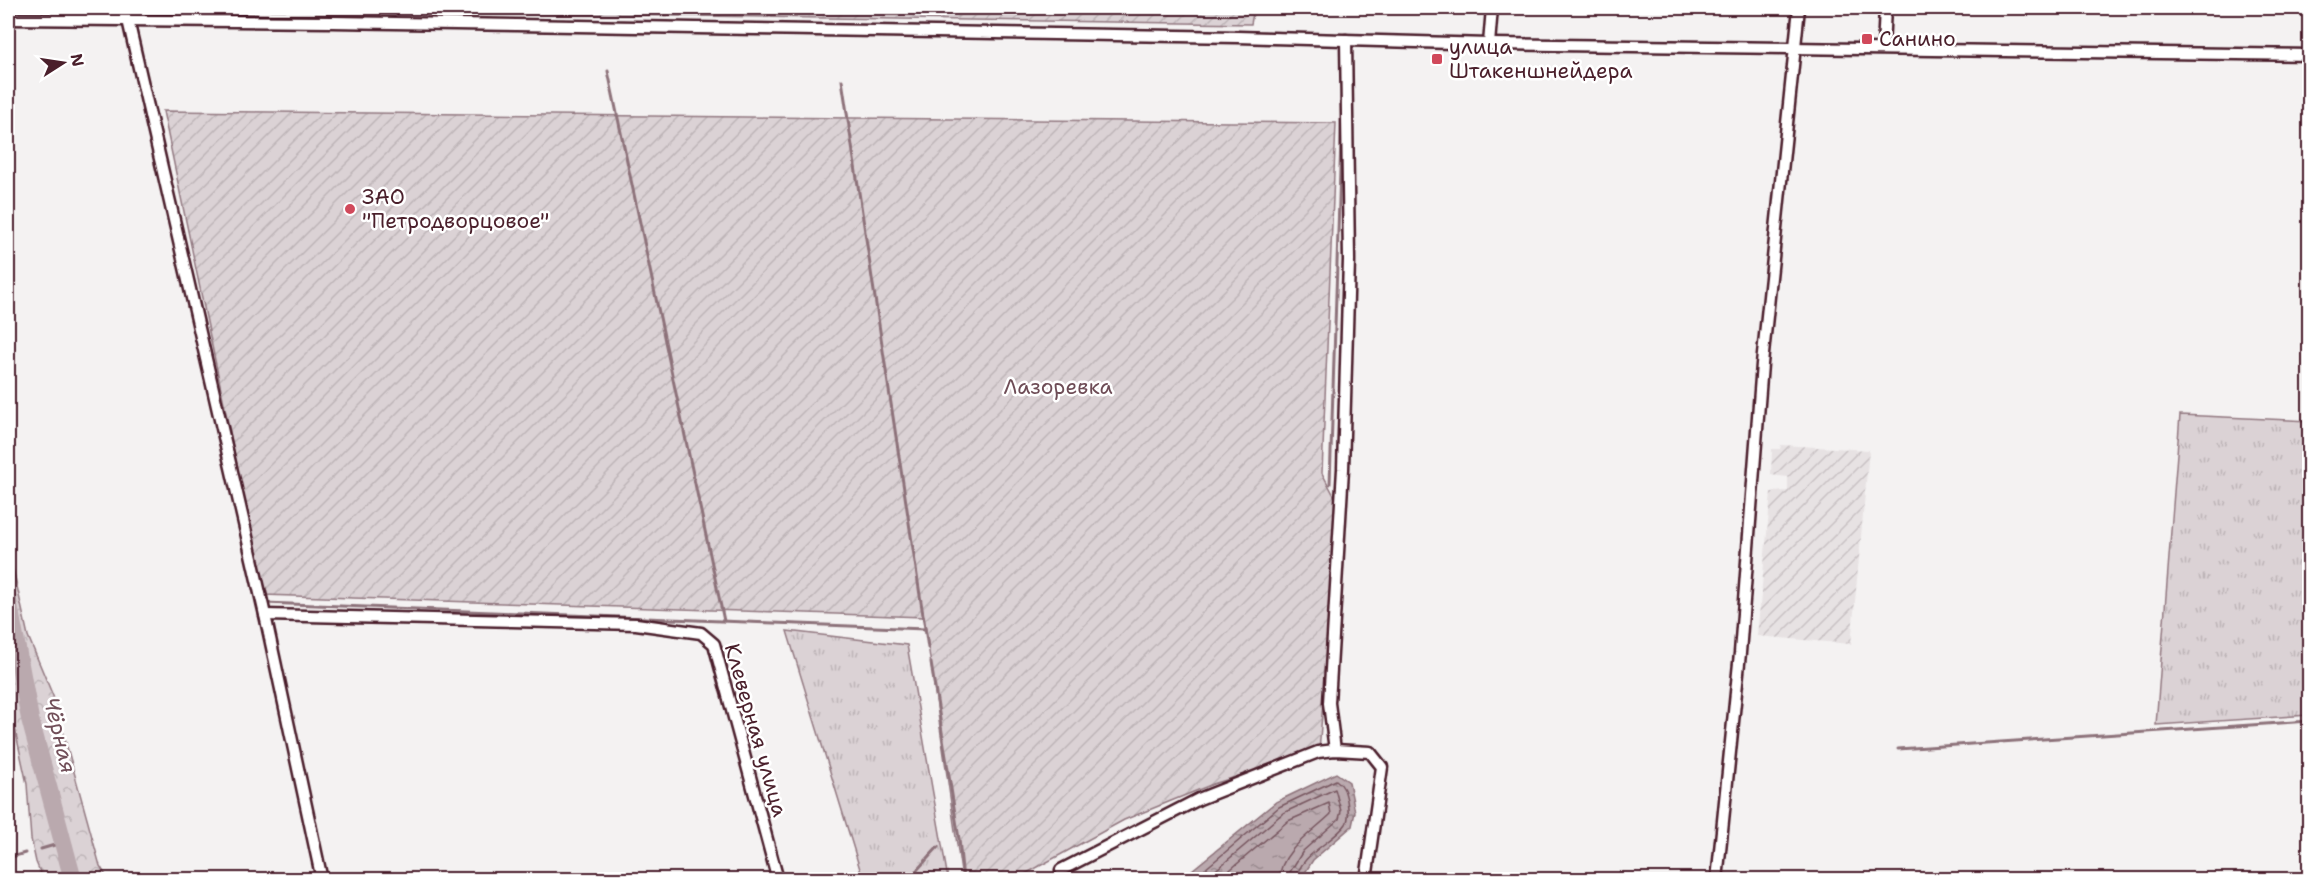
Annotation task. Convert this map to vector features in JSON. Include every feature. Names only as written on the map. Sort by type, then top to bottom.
[{"type":"street","points":[[123,8],[128,20],[264,615],[322,879]]},
{"type":"street","points":[[1489,44],[1492,8]]},
{"type":"street","points":[[1717,879],[1740,652],[1761,364],[1799,8]]},
{"type":"street","points":[[1883,48],[1885,8]]},
{"type":"street","points":[[8,19],[1489,44],[1796,46],[2310,55]]},
{"type":"street","points":[[1335,750],[1329,704],[1343,469],[1349,272],[1346,40]]},
{"type":"street","name":"Клеверная улица","points":[[264,615],[636,624],[701,633],[714,644],[778,879]]},
{"type":"street","points":[[1061,870],[1199,799],[1318,752],[1335,750],[1370,752],[1382,767],[1366,879]]},
{"type":"shaded area","points":[[1781,445],[1869,450],[1851,644],[1757,636],[1771,492],[1788,491],[1788,477],[1771,475],[1772,449],[1780,449]]},
{"type":"green space","points":[[137,8],[1254,8],[1251,24]]},
{"type":"green space","name":"Лазоревка","points":[[163,111],[1336,123],[1322,473],[1339,505],[1319,751],[1213,784],[1124,820],[1016,879],[962,879],[924,617],[264,595]]},
{"type":"green space","points":[[2180,415],[2309,421],[2309,715],[2156,725]]},
{"type":"green space","points":[[8,546],[28,636],[53,696],[100,866],[108,879],[43,879],[36,862],[31,839],[27,784],[8,698]]},
{"type":"green space","points":[[787,631],[907,645],[948,879],[863,879]]},
{"type":"green space","points":[[333,873],[456,879],[336,879]]},
{"type":"water","points":[[1336,773],[1349,782],[1355,812],[1352,826],[1313,860],[1301,879],[1181,879],[1276,802]]},
{"type":"waterway","points":[[608,71],[724,621]]},
{"type":"waterway","points":[[842,80],[928,648]]},
{"type":"waterway","points":[[1330,484],[1342,106]]},
{"type":"waterway","name":"Чёрная","points":[[8,600],[30,719],[73,880]]},
{"type":"waterway","points":[[265,603],[925,629]]},
{"type":"waterway","points":[[931,663],[959,839],[963,880]]},
{"type":"waterway","points":[[1898,749],[2310,721]]},
{"type":"waterway","points":[[41,849],[65,842]]},
{"type":"waterway","points":[[908,880],[938,847]]},
{"type":"waterway","points":[[8,858],[25,853]]},
{"type":"place","name":"Санино","points":[[1867,39]]},
{"type":"place","name":"улица Штакеншнейдера","points":[[1437,59]]},
{"type":"place","name":"ЗАО \"Петродворцовое\"","points":[[350,209]]}]
